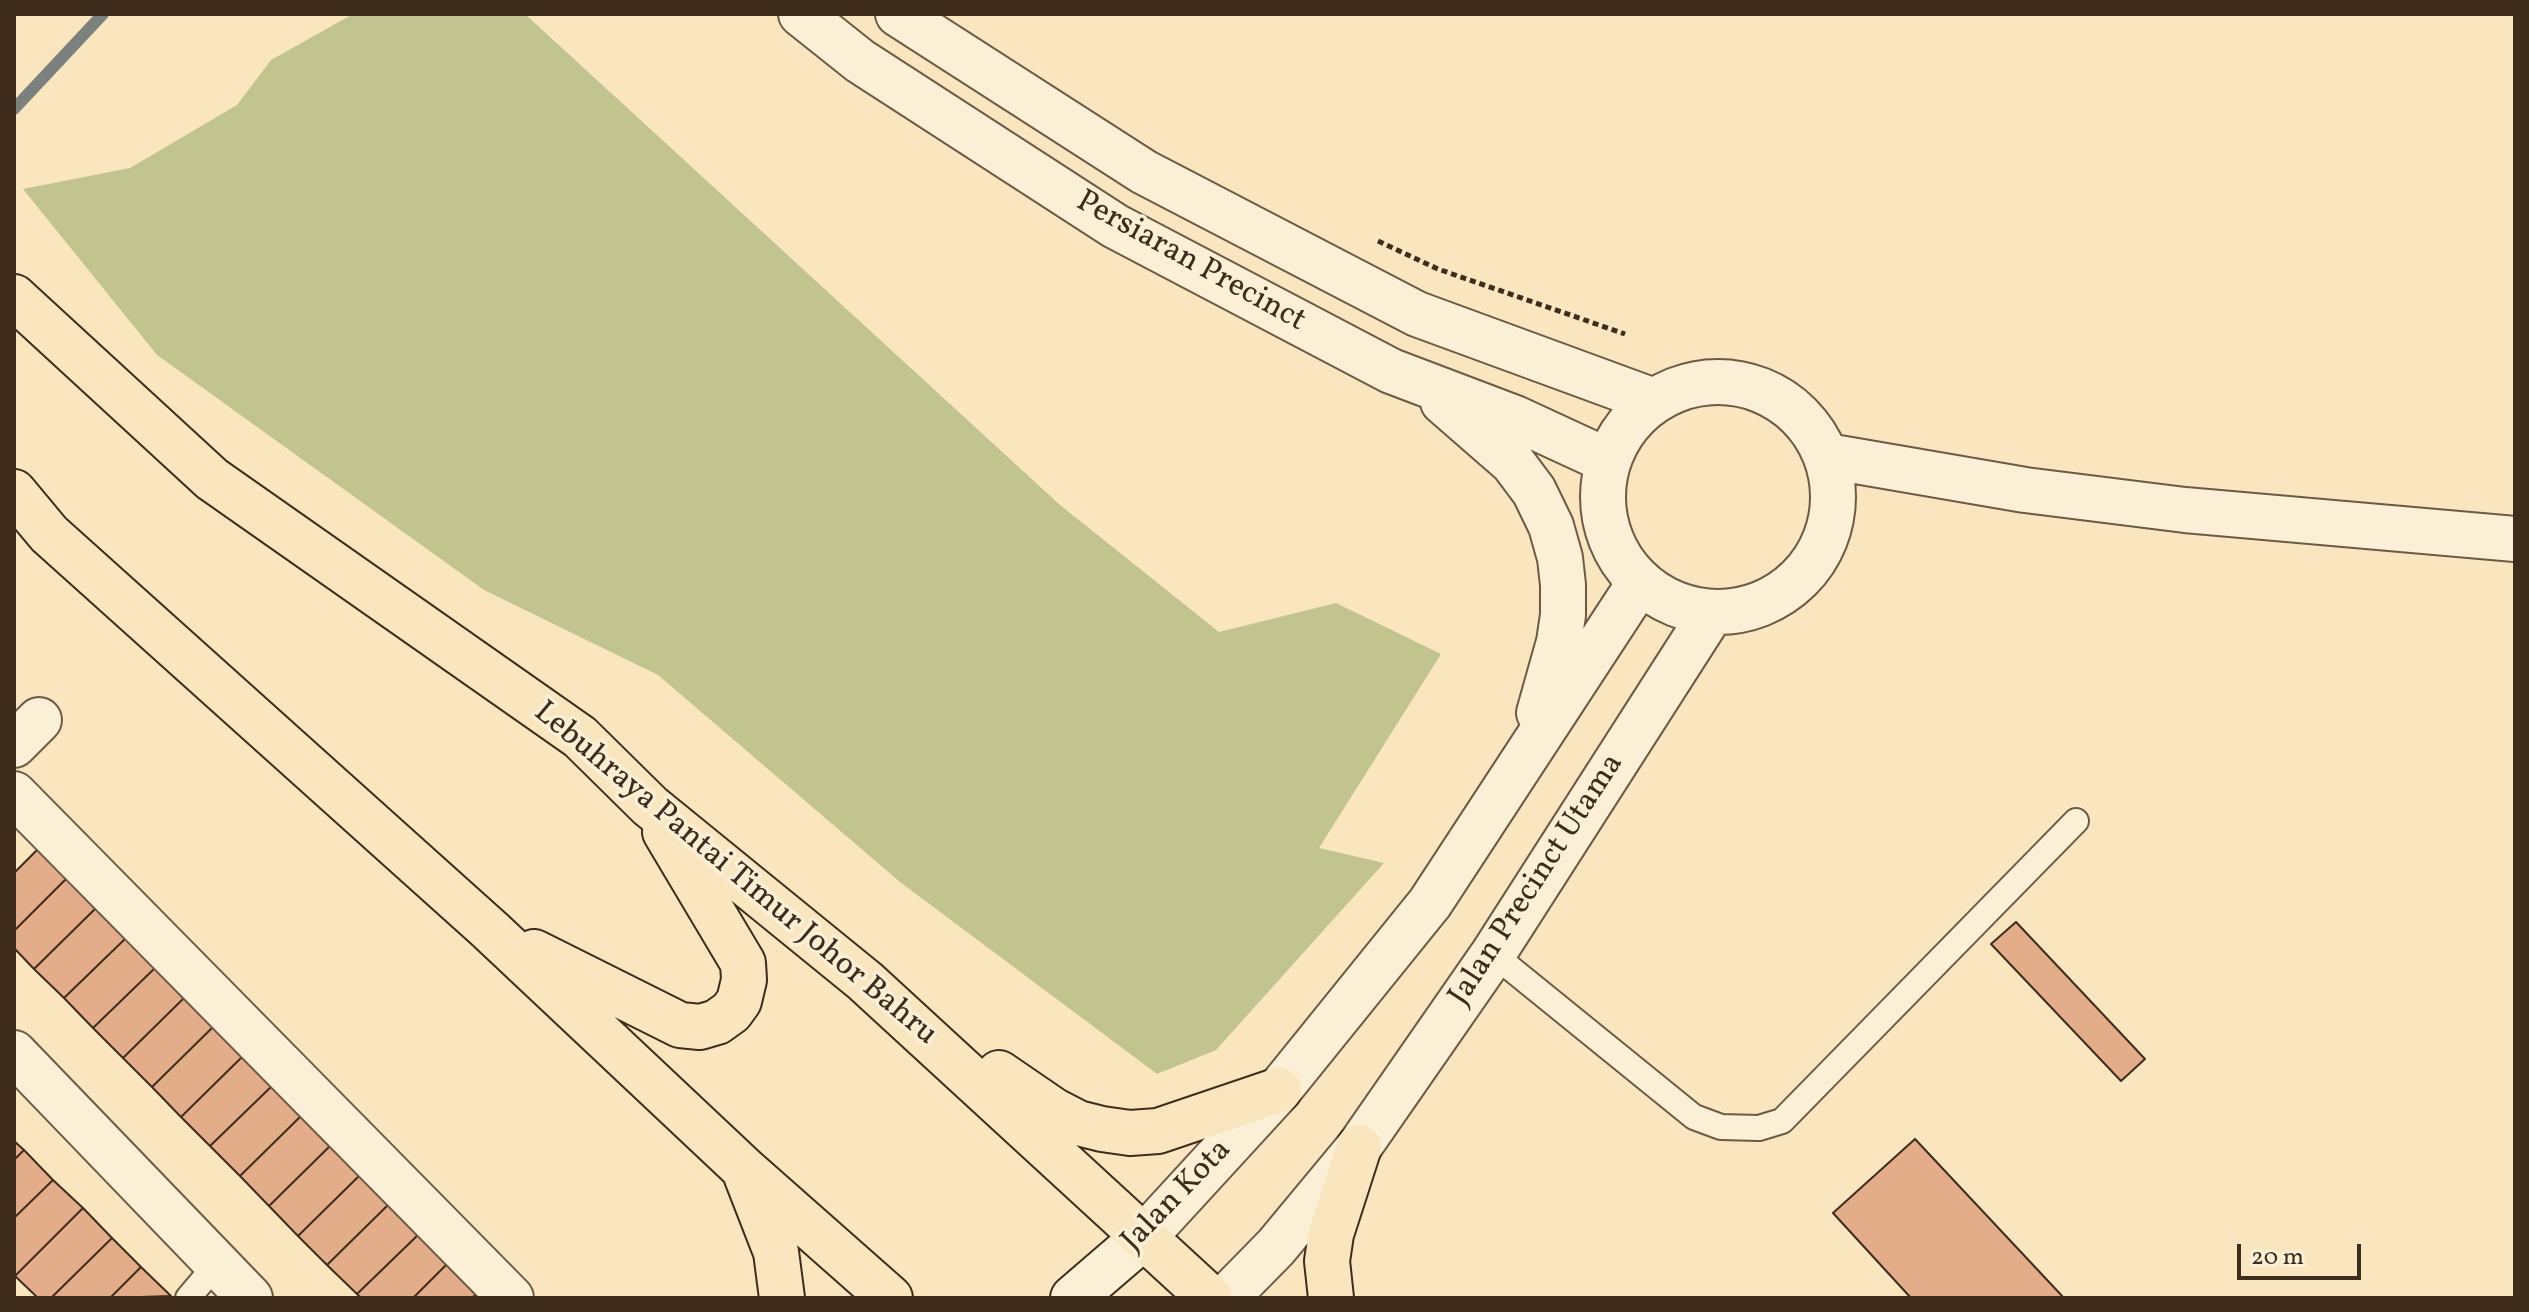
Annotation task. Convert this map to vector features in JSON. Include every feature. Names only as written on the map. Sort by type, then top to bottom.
[{"type":"highway","name":"Lebuhraya Pantai Timur Johor Bahru","points":[[14,297],[212,479],[580,737],[650,806],[865,981],[1210,1298]]},
{"type":"highway","points":[[14,492],[49,534],[490,930],[744,1169],[890,1298]]},
{"type":"highway","points":[[490,930],[680,1025],[700,1027],[717,1022],[731,1012],[739,1001],[744,980],[743,963],[650,806]]},
{"type":"highway","points":[[865,981],[1053,1110],[1078,1123],[1130,1133],[1158,1131],[1279,1090]]},
{"type":"highway","points":[[1331,1298],[1327,1261],[1331,1234],[1359,1147]]},
{"type":"highway","points":[[744,1169],[776,1252],[782,1298]]},
{"type":"street","name":"Persiaran Precinct","points":[[801,14],[860,61],[1115,226],[1391,371],[1515,418],[1608,461]]},
{"type":"street","name":"Persiaran Precinct","points":[[898,14],[1144,172],[1417,314],[1654,401]]},
{"type":"street","points":[[1420,382],[1513,463],[1534,491],[1551,526],[1560,558],[1563,615],[1559,642],[1527,754]]},
{"type":"street","points":[[1709,382],[1739,383],[1767,392],[1793,408],[1812,430],[1827,456],[1833,484],[1833,513],[1826,540],[1812,565],[1792,586],[1768,601],[1740,610],[1712,612],[1686,608],[1662,597],[1640,582],[1623,562],[1610,539],[1603,513],[1603,487],[1608,461],[1634,417],[1654,401],[1680,388],[1709,382]]},
{"type":"street","points":[[1827,456],[2025,490],[2185,510],[2515,539]]},
{"type":"street","points":[[1279,1090],[1430,903],[1640,582]]},
{"type":"street","name":"Jalan Precinct Utama","points":[[1359,1147],[1493,954],[1712,612]]},
{"type":"street","points":[[14,794],[511,1298]]},
{"type":"street","points":[[14,1053],[250,1298]]},
{"type":"street","name":"Jalan Kota","points":[[1073,1298],[1145,1236],[1279,1090]]},
{"type":"street","points":[[1226,1298],[1276,1247],[1359,1147]]},
{"type":"lane","points":[[1493,954],[1694,1117],[1721,1127],[1759,1128],[1782,1121],[2076,821]]},
{"type":"lane","points":[[188,1298],[216,1265]]},
{"type":"path","points":[[1369,237],[1438,269],[1625,334]]},
{"type":"green space","points":[[353,14],[525,14],[1060,505],[1219,632],[1336,603],[1441,654],[1319,848],[1384,863],[1216,1050],[1157,1074],[900,882],[658,675],[484,590],[157,355],[23,189],[130,168],[237,105],[271,60]]},
{"type":"building","points":[[39,848],[68,877],[14,931],[14,873]]},
{"type":"building","points":[[68,877],[97,907],[34,969],[14,948],[14,931]]},
{"type":"building","points":[[97,907],[127,937],[64,998],[34,969]]},
{"type":"building","points":[[2016,922],[2145,1059],[2121,1081],[1991,944]]},
{"type":"building","points":[[127,937],[156,967],[93,1028],[64,998]]},
{"type":"building","points":[[156,967],[186,996],[123,1058],[93,1028]]},
{"type":"building","points":[[186,996],[215,1025],[152,1087],[123,1058]]},
{"type":"building","points":[[215,1025],[244,1055],[181,1117],[152,1087]]},
{"type":"building","points":[[244,1055],[274,1084],[210,1146],[181,1117]]},
{"type":"building","points":[[274,1084],[303,1114],[240,1176],[210,1146]]},
{"type":"building","points":[[303,1114],[332,1144],[269,1206],[240,1176]]},
{"type":"building","points":[[1915,1139],[2064,1298],[1911,1298],[1833,1213]]},
{"type":"building","points":[[14,1141],[24,1150],[14,1160]]},
{"type":"building","points":[[332,1144],[361,1174],[298,1236],[269,1206]]},
{"type":"building","points":[[24,1150],[53,1180],[14,1218],[14,1160]]},
{"type":"building","points":[[361,1174],[390,1203],[327,1265],[298,1236]]},
{"type":"building","points":[[53,1180],[83,1208],[15,1276],[14,1218]]},
{"type":"building","points":[[390,1203],[420,1233],[357,1294],[327,1265]]},
{"type":"building","points":[[83,1208],[112,1238],[51,1298],[38,1298],[15,1276]]},
{"type":"building","points":[[420,1233],[449,1262],[413,1298],[361,1298],[357,1294]]},
{"type":"building","points":[[112,1238],[141,1267],[110,1298],[51,1298]]},
{"type":"building","points":[[449,1262],[479,1291],[472,1298],[413,1298]]},
{"type":"building","points":[[141,1267],[171,1296],[110,1298]]},
{"type":"waterway","points":[[14,109],[103,14]]}]
